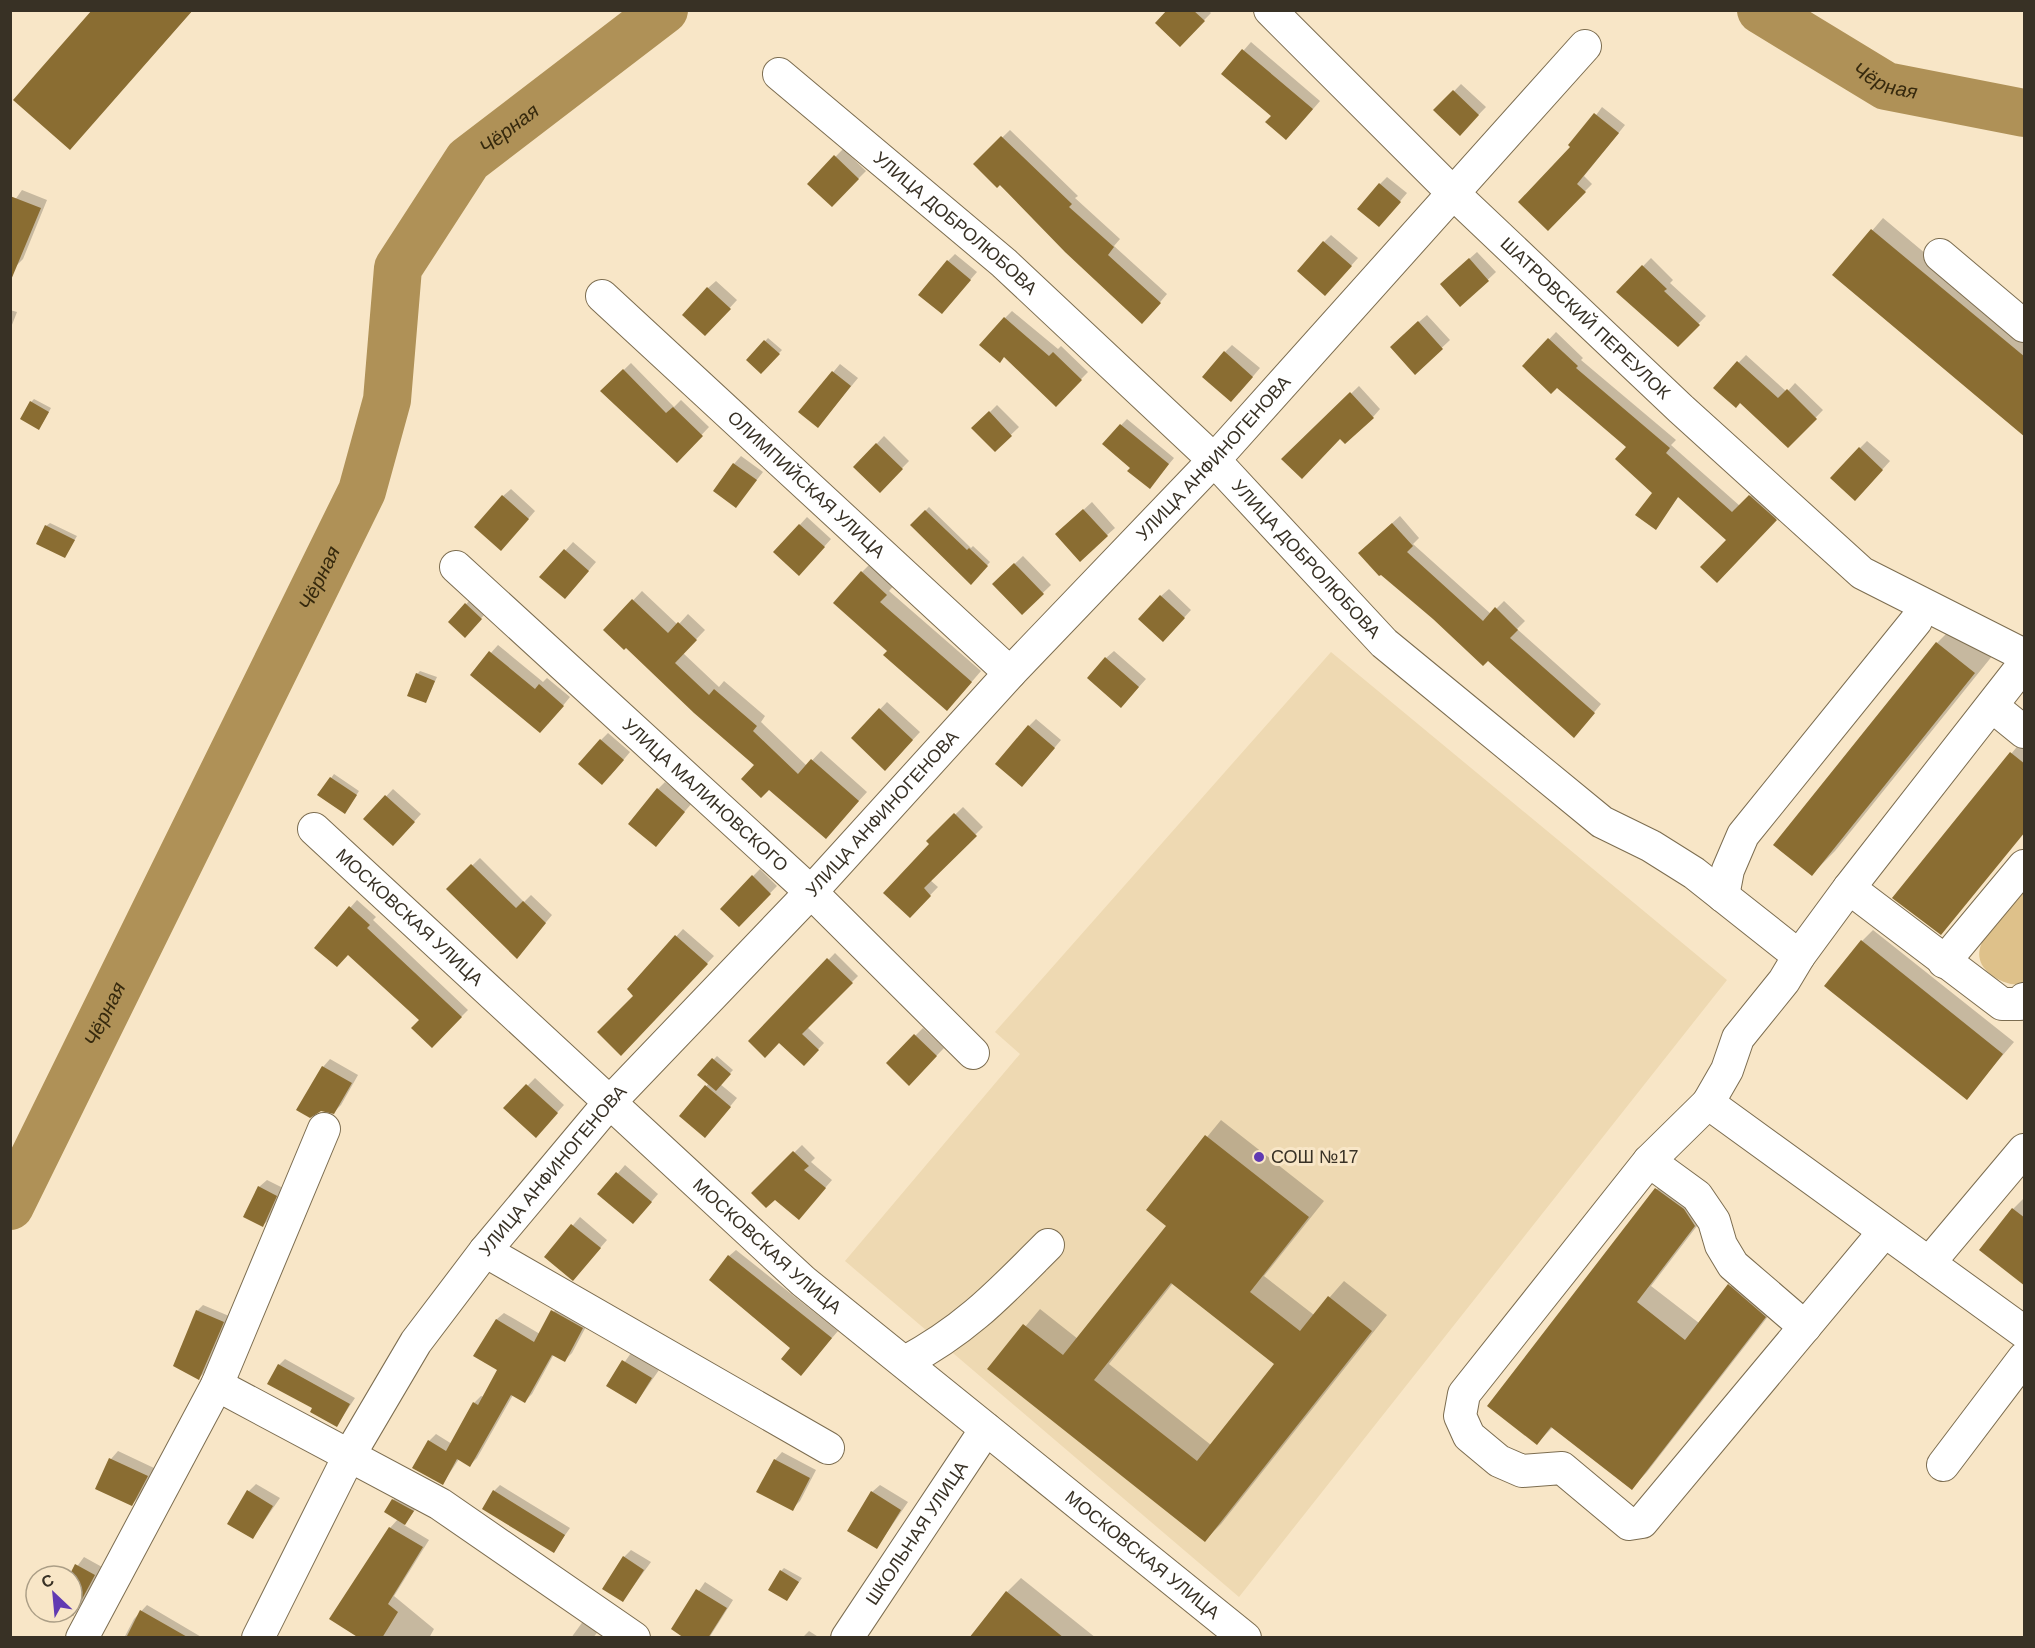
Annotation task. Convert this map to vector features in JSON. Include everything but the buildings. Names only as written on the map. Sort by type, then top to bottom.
[{"type":"street","name":"ШАТРОВСКИЙ ПЕРЕУЛОК","points":[[1270,10],[1453,193],[1681,409],[1862,573],[1917,612],[2025,655]]},
{"type":"street","name":"УЛИЦА АНФИНОГЕНОВА","points":[[258,1638],[350,1454],[416,1342],[485,1251],[609,1103],[811,892],[1010,673],[1214,460],[1585,46]]},
{"type":"street","name":"УЛИЦА ДОБРОЛЮБОВА","points":[[779,74],[1004,263],[1214,460],[1384,643],[1602,822],[1651,846],[1694,873],[1799,956]]},
{"type":"street","points":[[1940,255],[2025,326]]},
{"type":"street","name":"ОЛИМПИЙСКАЯ УЛИЦА","points":[[602,296],[1010,673]]},
{"type":"street","name":"УЛИЦА МАЛИНОВСКОГО","points":[[456,567],[811,892],[973,1053]]},
{"type":"street","points":[[1723,896],[1728,870],[1743,835],[1917,612]]},
{"type":"street","points":[[1884,1232],[1642,1522],[1629,1524],[1562,1468],[1522,1471],[1498,1461],[1469,1436],[1460,1416],[1464,1394],[1649,1161],[1708,1103],[1727,1070],[1738,1038],[1784,981],[1799,956],[1849,888],[2025,664]]},
{"type":"street","points":[[1992,706],[2025,732]]},
{"type":"street","name":"МОСКОВСКАЯ УЛИЦА","points":[[314,829],[803,1281],[1245,1638]]},
{"type":"street","points":[[1944,962],[2025,866]]},
{"type":"street","points":[[1849,888],[2002,1004],[2020,1004],[2025,999]]},
{"type":"street","points":[[1708,1103],[2025,1332]]},
{"type":"street","points":[[82,1638],[217,1385],[324,1129]]},
{"type":"street","points":[[1929,1263],[2025,1150]]},
{"type":"street","points":[[1649,1161],[1697,1196],[1714,1221],[1720,1245],[1733,1265],[1805,1327]]},
{"type":"street","points":[[905,1362],[941,1343],[980,1314],[1048,1245]]},
{"type":"street","points":[[485,1251],[828,1448]]},
{"type":"street","points":[[1943,1465],[2025,1358]]},
{"type":"street","points":[[217,1385],[440,1504],[634,1638]]},
{"type":"street","name":"ШКОЛЬНАЯ УЛИЦА","points":[[847,1638],[987,1430]]},
{"type":"shaded area","name":"СОШ №17","points":[[1331,652],[1727,980],[1239,1597],[845,1261],[1020,1054],[995,1032]]},
{"type":"shaded area","points":[[2024,888],[2024,983],[2012,984],[1998,979],[1987,971],[1982,966],[1979,952],[1983,940]]},
{"type":"waterway","name":"Чёрная","points":[[10,1206],[362,491],[387,400],[398,268],[468,160],[664,10]]},
{"type":"waterway","name":"Чёрная","points":[[1761,10],[1886,86],[2024,113]]},
{"type":"place","name":"СОШ №17","points":[[1259,1157]]}]
